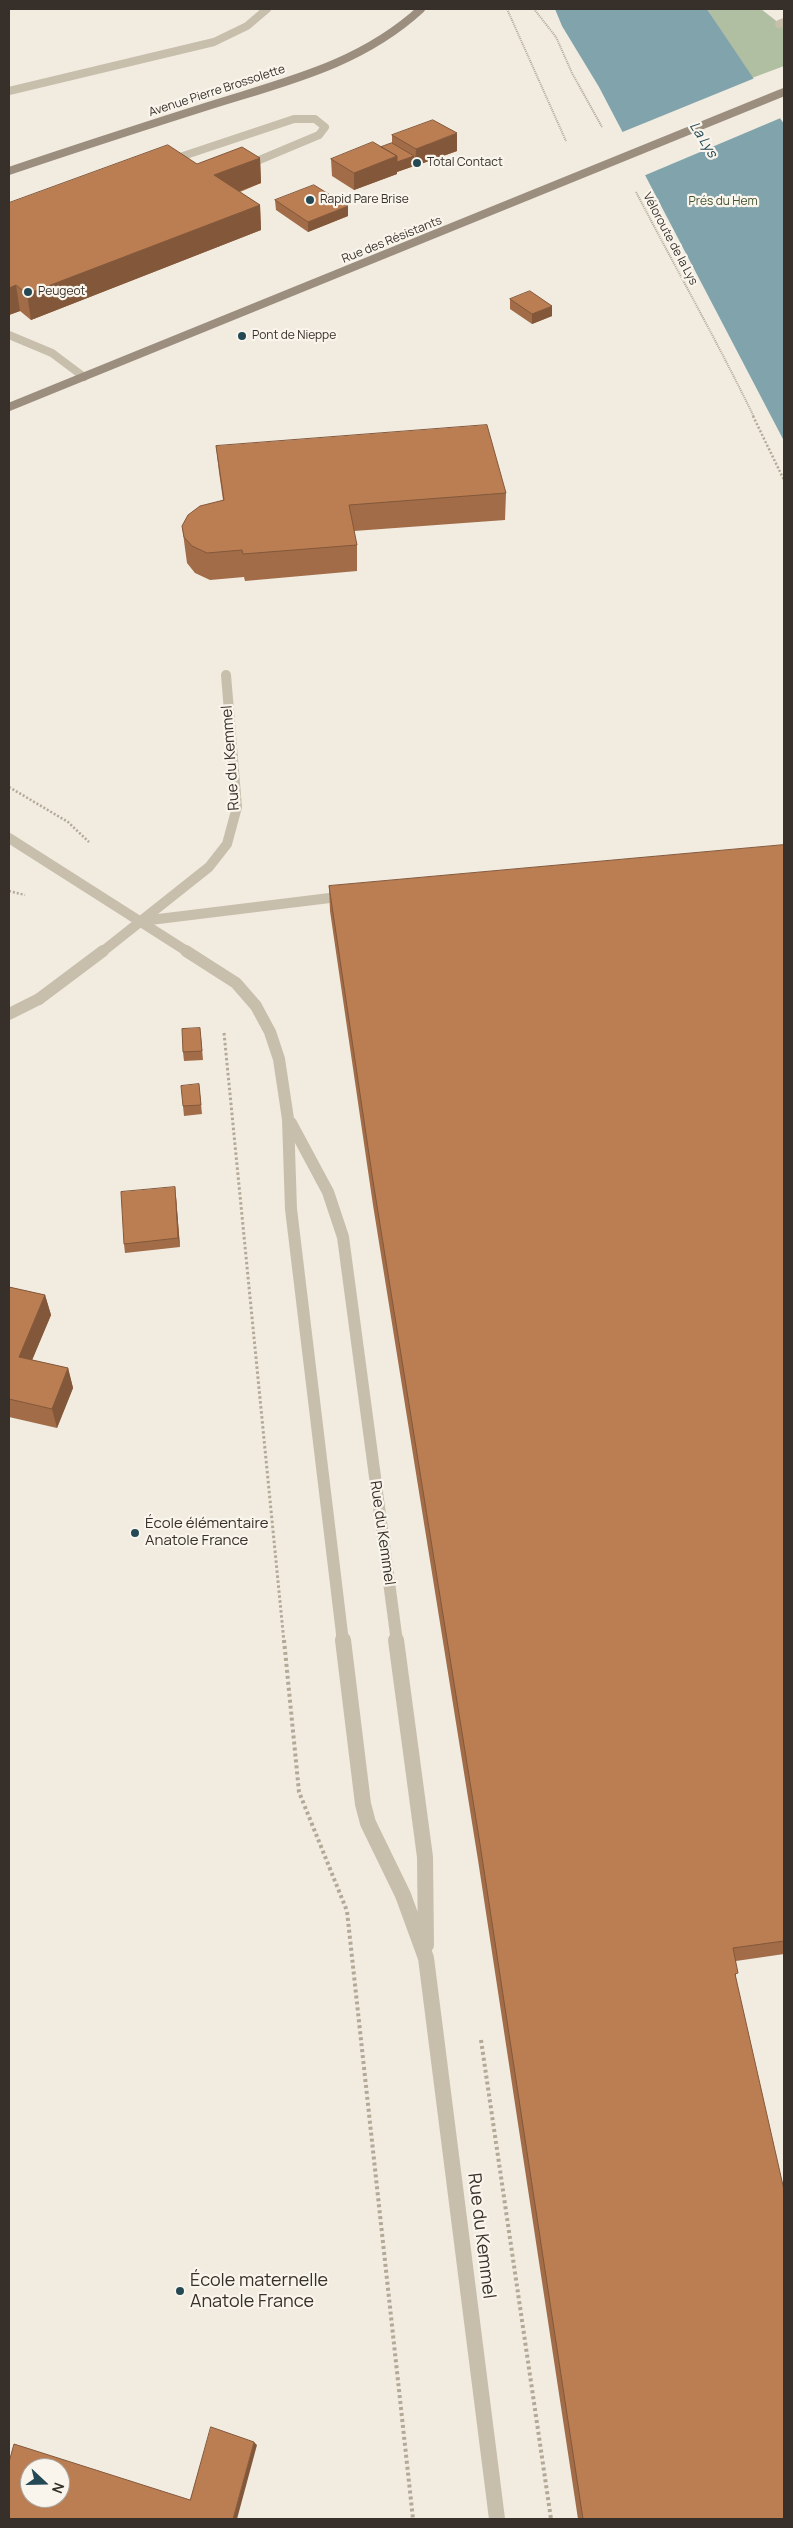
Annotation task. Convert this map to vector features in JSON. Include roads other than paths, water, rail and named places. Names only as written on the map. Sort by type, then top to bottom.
[{"type":"main road","name":"Avenue Pierre Brossolette","points":[[9,171],[325,67],[381,41],[411,20],[421,9]]},
{"type":"main road","name":"Rue des Résistants","points":[[9,407],[784,92]]},
{"type":"street","points":[[9,90],[214,42],[247,26],[267,9]]},
{"type":"street","points":[[155,165],[294,119],[315,119],[325,126],[320,135],[245,166]]},
{"type":"street","points":[[9,335],[52,353],[84,377]]},
{"type":"street","name":"Rue du Kemmel","points":[[9,1014],[39,998],[142,921],[209,867],[220,855],[231,834],[237,807],[226,675]]},
{"type":"street","name":"Rue du Kemmel","points":[[9,838],[217,970],[248,994],[258,1007],[272,1035],[283,1073],[290,1120],[291,1209],[363,1804],[368,1823],[402,1895],[426,1958]]},
{"type":"street","points":[[142,921],[357,894]]},
{"type":"street","name":"Rue du Kemmel","points":[[290,1120],[326,1183],[338,1212],[343,1238],[424,1857],[427,1892],[426,1958],[496,2519]]},
{"type":"water","name":"La Lys","points":[[555,9],[707,9],[784,124],[784,441],[599,87],[562,26]]},
{"type":"place","name":"Total Contact","points":[[417,163]]},
{"type":"place","name":"Rapid Pare Brise","points":[[310,200]]},
{"type":"place","name":"Peugeot","points":[[28,292]]},
{"type":"place","name":"Pont de Nieppe","points":[[242,336]]},
{"type":"place","name":"École élémentaire Anatole France","points":[[135,1533]]},
{"type":"place","name":"École maternelle Anatole France","points":[[180,2291]]},
{"type":"park label","name":"Prés du Hem","points":[[723,202]]}]
